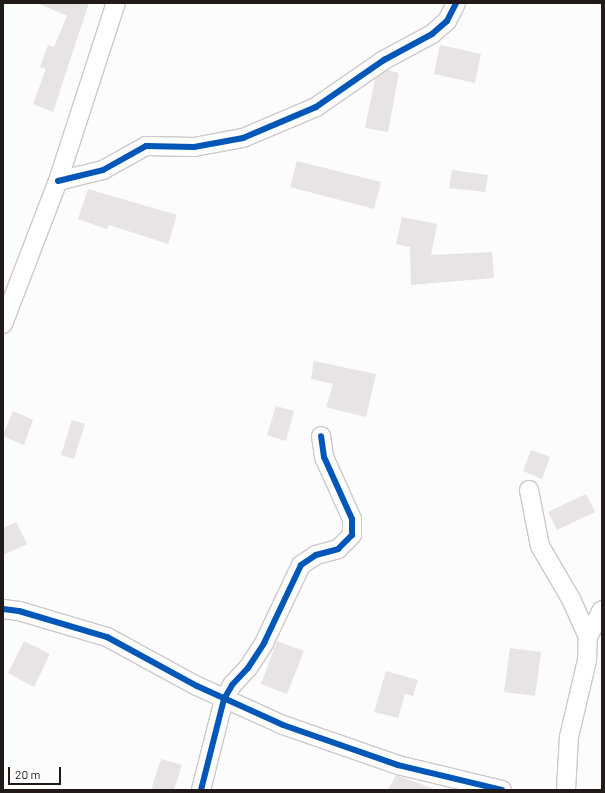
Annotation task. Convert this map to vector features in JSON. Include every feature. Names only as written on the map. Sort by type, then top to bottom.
[{"type":"street","points":[[3,324],[58,181],[116,3]]},
{"type":"street","points":[[58,181],[103,170],[146,146],[194,147],[243,138],[316,107],[384,60],[432,34],[447,22],[456,3]]},
{"type":"street","points":[[201,790],[224,699],[232,685],[248,668],[264,643],[301,565],[316,555],[338,549],[352,535],[352,519],[324,457],[321,436]]},
{"type":"street","points":[[529,490],[540,546],[571,599],[588,637]]},
{"type":"street","points":[[3,609],[19,611],[107,637],[224,699],[283,725],[398,765],[502,790]]},
{"type":"street","points":[[566,790],[569,737],[587,660],[588,637],[602,610]]},
{"type":"building","points":[[37,3],[89,3],[53,112],[33,104],[46,69],[40,67],[48,45],[54,47],[67,16]]},
{"type":"building","points":[[440,45],[481,54],[475,83],[434,74]]},
{"type":"building","points":[[387,70],[399,73],[388,132],[365,128],[375,79]]},
{"type":"building","points":[[297,161],[381,182],[374,209],[290,187]]},
{"type":"building","points":[[452,170],[488,175],[485,192],[449,188]]},
{"type":"building","points":[[88,189],[177,215],[168,244],[109,225],[107,229],[78,219]]},
{"type":"building","points":[[402,217],[437,224],[431,255],[492,252],[494,278],[411,285],[410,247],[396,244]]},
{"type":"building","points":[[314,361],[376,374],[366,417],[326,407],[333,384],[311,379]]},
{"type":"building","points":[[276,406],[294,411],[286,441],[267,435]]},
{"type":"building","points":[[13,411],[33,420],[24,445],[3,436]]},
{"type":"building","points":[[72,420],[85,424],[74,459],[61,455]]},
{"type":"building","points":[[531,450],[550,457],[542,479],[523,471]]},
{"type":"building","points":[[586,494],[595,512],[557,530],[548,512]]},
{"type":"building","points":[[16,522],[27,544],[3,555],[3,528]]},
{"type":"building","points":[[24,641],[50,654],[34,687],[8,673]]},
{"type":"building","points":[[277,641],[304,651],[287,694],[261,684]]},
{"type":"building","points":[[510,648],[541,652],[535,696],[504,692]]},
{"type":"building","points":[[386,671],[418,680],[413,696],[405,694],[398,718],[374,712]]},
{"type":"building","points":[[161,759],[182,765],[174,790],[151,790]]},
{"type":"building","points":[[396,775],[432,788],[432,790],[388,790]]},
{"type":"cycle path","points":[[58,181],[103,170],[146,146],[194,147],[243,138],[316,107],[384,60],[432,34],[447,21],[456,3]]},
{"type":"cycle path","points":[[201,790],[224,699],[232,685],[248,668],[264,643],[301,565],[316,555],[338,549],[352,535],[352,519],[324,457],[321,436]]},
{"type":"cycle path","points":[[3,609],[19,611],[107,637],[197,686],[283,725],[398,765],[502,790]]}]
